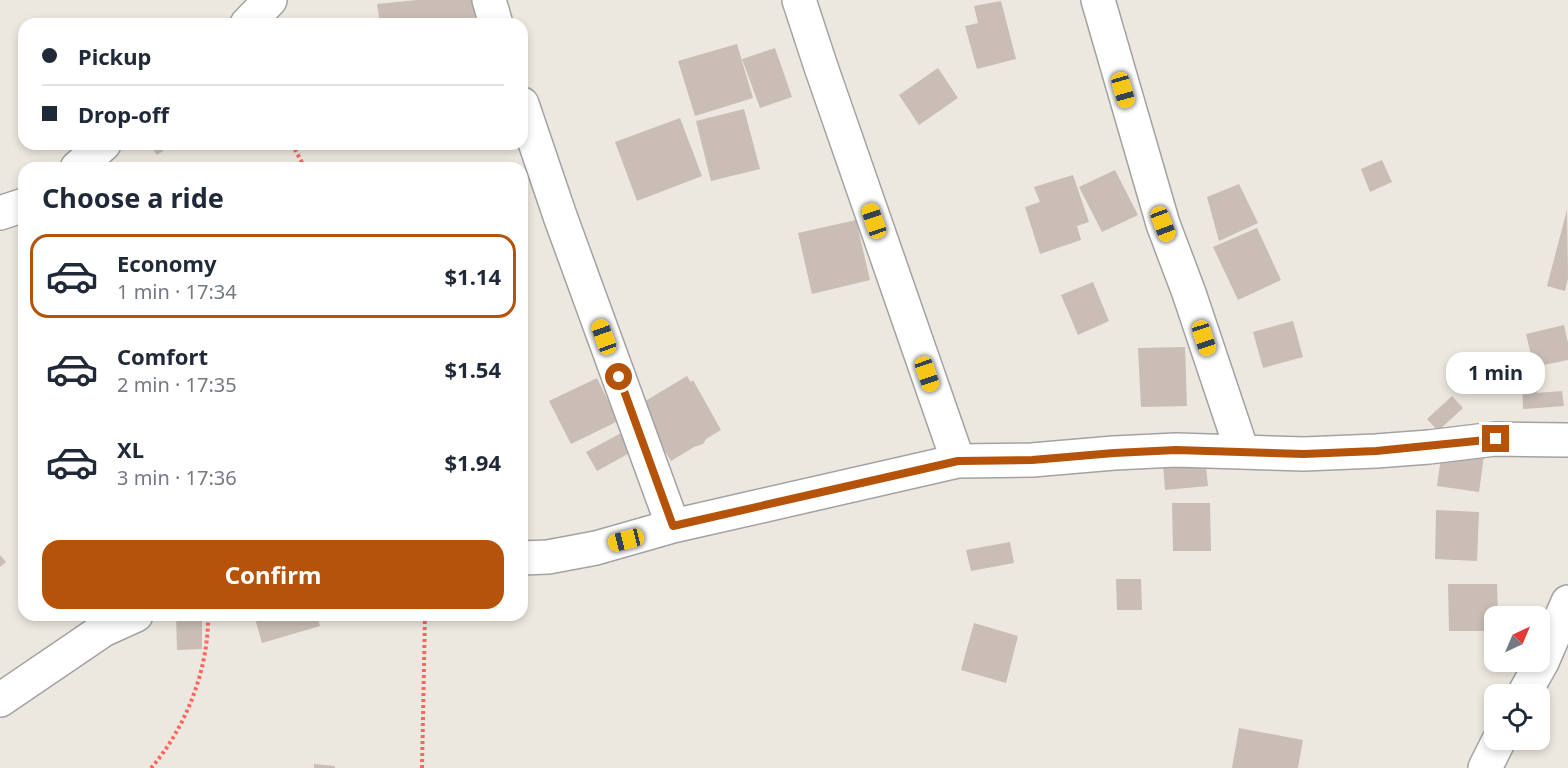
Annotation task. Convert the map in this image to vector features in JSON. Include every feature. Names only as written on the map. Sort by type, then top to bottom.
[{"type":"street","points":[[252,18],[270,0]]},
{"type":"street","points":[[489,0],[494,18]]},
{"type":"street","points":[[799,0],[958,461]]},
{"type":"street","points":[[1098,0],[1163,224],[1189,293],[1242,451]]},
{"type":"street","points":[[528,122],[673,526]]},
{"type":"street","points":[[84,162],[97,150]]},
{"type":"street","points":[[0,213],[18,207]]},
{"type":"street","points":[[528,558],[548,557],[596,548],[673,526],[958,461],[1032,460],[1176,450],[1304,454],[1429,447],[1496,439],[1568,440]]},
{"type":"street","points":[[1530,684],[1542,662],[1568,602]]},
{"type":"street","points":[[0,700],[103,630],[123,621]]},
{"type":"path","points":[[151,768],[178,727],[193,697],[204,663],[208,621]]},
{"type":"path","points":[[422,768],[425,621]]},
{"type":"building","points":[[417,0],[473,0],[475,18],[379,18],[377,4]]},
{"type":"building","points":[[1001,1],[1016,59],[977,69],[965,26],[978,23],[974,6]]},
{"type":"building","points":[[737,44],[753,98],[695,116],[678,61]]},
{"type":"building","points":[[775,48],[792,97],[760,108],[742,59]]},
{"type":"building","points":[[938,68],[958,98],[919,125],[899,95]]},
{"type":"building","points":[[744,109],[760,169],[711,181],[696,121]]},
{"type":"building","points":[[680,118],[702,176],[637,201],[615,142]]},
{"type":"building","points":[[153,150],[164,150],[157,155]]},
{"type":"building","points":[[1382,160],[1392,182],[1370,192],[1361,169]]},
{"type":"building","points":[[1115,170],[1138,215],[1102,232],[1079,187]]},
{"type":"building","points":[[1073,175],[1089,222],[1077,226],[1081,240],[1040,254],[1025,207],[1040,202],[1034,187]]},
{"type":"building","points":[[1239,184],[1258,223],[1219,241],[1207,197]]},
{"type":"building","points":[[1567,210],[1568,278],[1565,291],[1547,286]]},
{"type":"building","points":[[856,220],[870,280],[812,294],[798,233]]},
{"type":"building","points":[[1257,228],[1281,280],[1238,300],[1213,247]]},
{"type":"building","points":[[1093,282],[1109,321],[1078,335],[1061,295]]},
{"type":"building","points":[[1293,321],[1303,357],[1263,368],[1253,332]]},
{"type":"building","points":[[1564,325],[1568,343],[1568,360],[1534,367],[1526,334]]},
{"type":"building","points":[[1185,347],[1187,406],[1141,407],[1138,348]]},
{"type":"building","points":[[687,376],[691,382],[693,380],[721,430],[706,439],[703,444],[671,461],[637,406]]},
{"type":"building","points":[[1536,377],[1537,393],[1562,391],[1564,406],[1523,409],[1522,378]]},
{"type":"building","points":[[597,378],[618,421],[571,444],[549,401]]},
{"type":"building","points":[[1452,396],[1463,408],[1438,431],[1427,419]]},
{"type":"building","points":[[634,426],[644,445],[597,471],[586,452]]},
{"type":"building","points":[[1204,448],[1208,486],[1165,490],[1162,452]]},
{"type":"building","points":[[1442,450],[1484,456],[1479,492],[1437,486]]},
{"type":"building","points":[[1172,503],[1210,503],[1211,551],[1173,551]]},
{"type":"building","points":[[1436,510],[1479,512],[1477,561],[1435,559]]},
{"type":"building","points":[[1010,542],[1014,563],[971,571],[966,550]]},
{"type":"building","points":[[0,555],[6,562],[0,567]]},
{"type":"building","points":[[1116,579],[1141,579],[1142,610],[1117,610]]},
{"type":"building","points":[[1448,584],[1497,584],[1498,606],[1484,606],[1484,631],[1449,631]]},
{"type":"building","points":[[176,621],[202,621],[202,649],[177,650]]},
{"type":"building","points":[[256,621],[319,621],[320,626],[262,643]]},
{"type":"building","points":[[974,623],[1018,636],[1006,683],[961,670]]},
{"type":"building","points":[[1239,728],[1303,740],[1298,768],[1232,768]]},
{"type":"building","points":[[314,764],[335,766],[335,768],[314,768]]},
{"type":"route","points":[[619,377],[673,526],[958,461],[1032,460],[1176,450],[1304,454],[1429,447],[1496,439]]}]
